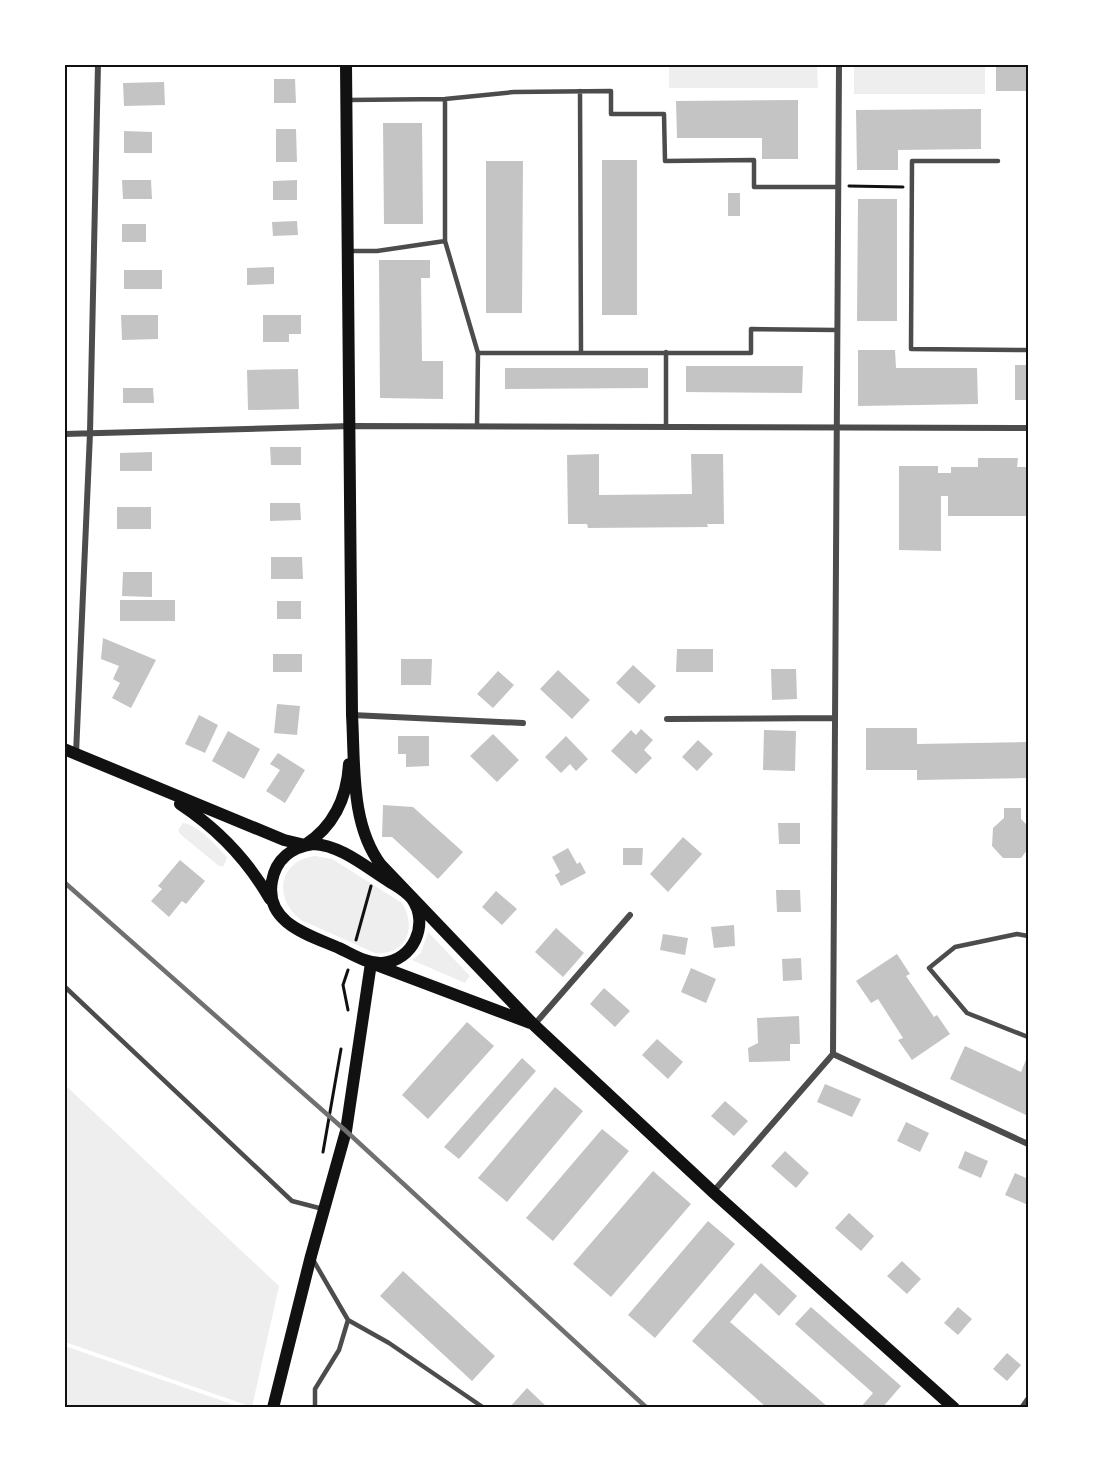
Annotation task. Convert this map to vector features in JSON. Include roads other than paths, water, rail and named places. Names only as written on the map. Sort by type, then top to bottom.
[{"type":"main road","points":[[346,64],[352,715],[356,788],[366,841],[381,865],[408,895],[534,1024],[713,1192],[954,1407]]},
{"type":"main road","points":[[275,907],[271,890],[276,868],[287,854],[305,845],[324,831],[343,798],[348,777],[352,715]]},
{"type":"main road","points":[[70,752],[284,840],[305,845],[322,844],[336,849],[408,895],[419,914],[420,925],[416,940],[406,953],[395,960],[371,963]]},
{"type":"main road","points":[[159,789],[226,839],[258,878],[283,920],[295,929],[371,963],[534,1024]]},
{"type":"main road","points":[[273,1407],[323,1210],[346,1131],[371,963]]},
{"type":"street","points":[[70,752],[90,433],[98,64]]},
{"type":"street","points":[[713,1192],[833,1054],[839,64]]},
{"type":"street","points":[[64,434],[351,426],[1029,428]]},
{"type":"street","points":[[352,715],[523,723]]},
{"type":"street","points":[[667,719],[835,718]]},
{"type":"street","points":[[534,1024],[630,915]]},
{"type":"street","points":[[833,1054],[1029,1144]]},
{"type":"lane","points":[[347,100],[445,99],[514,92],[611,91],[611,114],[664,114],[665,161],[754,160],[754,187],[838,187]]},
{"type":"lane","points":[[580,92],[581,353]]},
{"type":"lane","points":[[445,99],[446,241],[478,353],[477,427]]},
{"type":"lane","points":[[998,162],[912,161],[911,349],[1029,350]]},
{"type":"lane","points":[[349,251],[377,252],[446,241]]},
{"type":"lane","points":[[478,353],[751,352],[752,329],[837,330]]},
{"type":"lane","points":[[666,352],[666,427]]},
{"type":"lane","points":[[1029,936],[1017,934],[955,947],[929,968],[968,1013],[1029,1037]]},
{"type":"lane","points":[[64,986],[292,1202],[323,1210]]},
{"type":"lane","points":[[311,1256],[348,1320],[389,1343],[484,1407]]},
{"type":"lane","points":[[315,1407],[315,1389],[339,1350],[348,1320]]},
{"type":"lane","points":[[1021,1407],[1029,1398]]},
{"type":"railway","points":[[64,882],[346,1131],[647,1408]]}]
